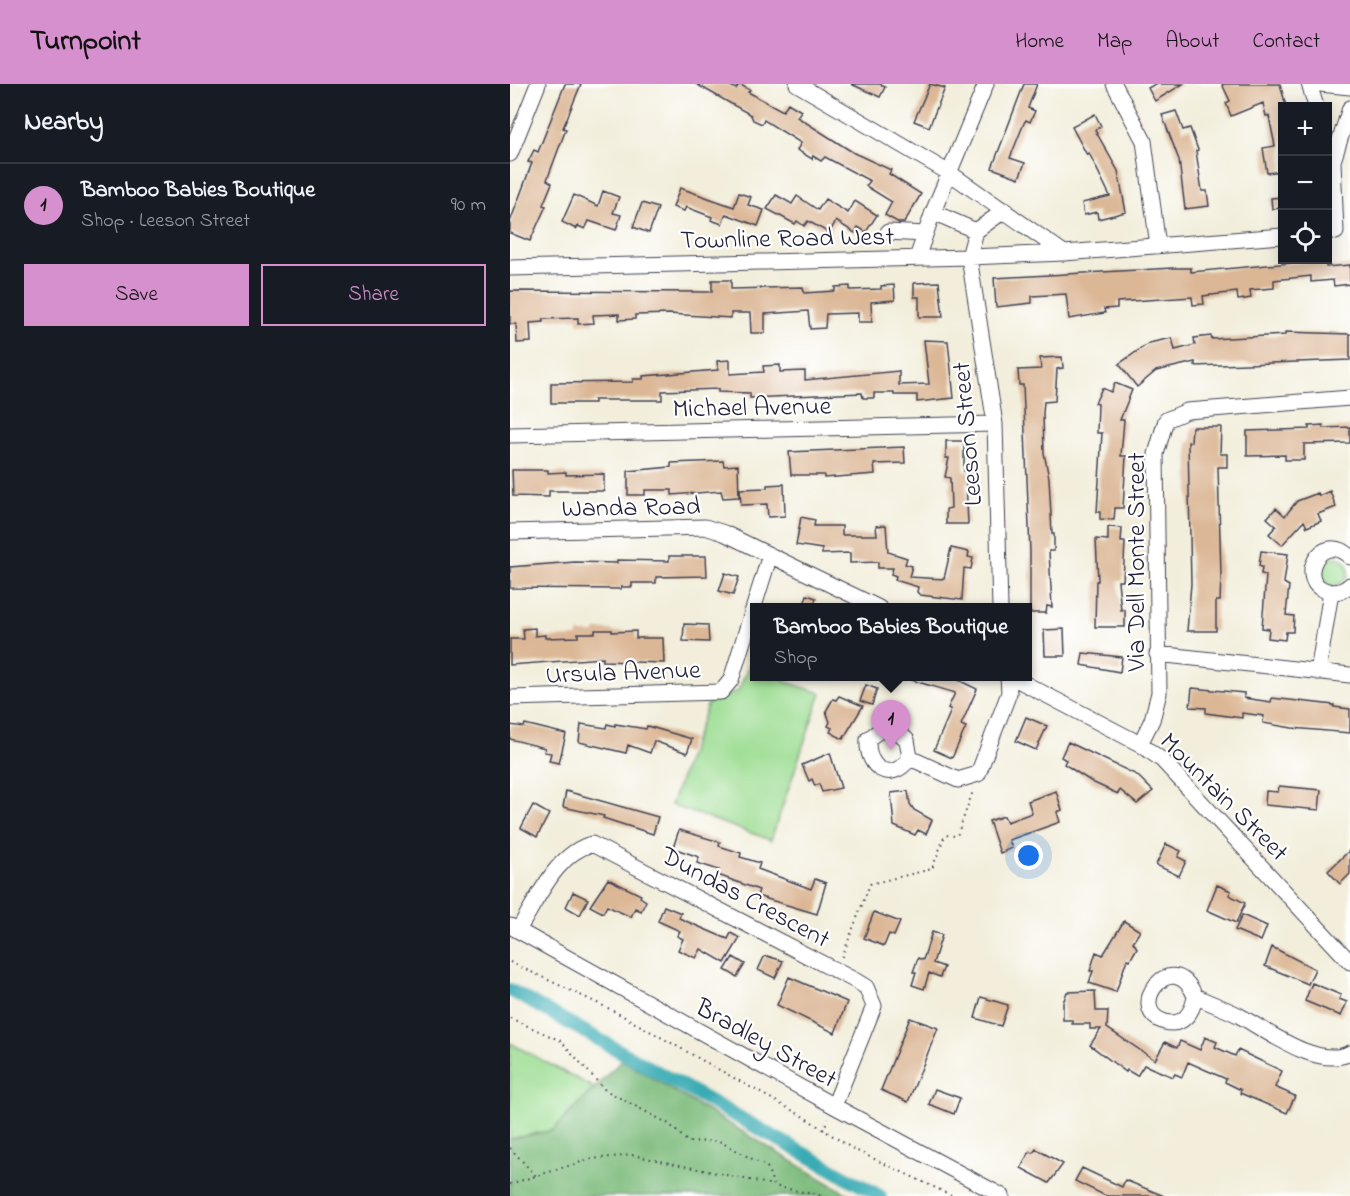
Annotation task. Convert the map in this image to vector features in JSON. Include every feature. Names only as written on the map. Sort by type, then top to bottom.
[{"type":"street","points":[[510,154],[538,84]]},
{"type":"street","points":[[797,84],[951,174],[1065,253]]},
{"type":"street","points":[[917,258],[986,84]]},
{"type":"street","points":[[1114,84],[1144,141],[1158,246]]},
{"type":"street","points":[[1309,84],[1315,102]]},
{"type":"street","points":[[1320,84],[1350,87]]},
{"type":"street","points":[[1333,161],[1350,108]]},
{"type":"street","points":[[1332,156],[1338,232]]},
{"type":"street","points":[[969,257],[976,231],[1005,210]]},
{"type":"street","points":[[933,213],[976,231]]},
{"type":"street","points":[[888,232],[925,234]]},
{"type":"street","name":"Townline Road West","points":[[510,268],[969,257],[1065,253],[1278,236]]},
{"type":"street","name":"Leeson Street","points":[[969,257],[995,424],[1000,603]]},
{"type":"street","name":"Via Dell Monte Street","points":[[1140,744],[1152,720],[1159,693],[1156,454],[1166,420],[1187,411],[1350,398]]},
{"type":"street","name":"Michael Avenue","points":[[510,435],[995,424]]},
{"type":"street","name":"Wanda Road","points":[[510,532],[705,527],[724,533],[869,603]]},
{"type":"street","points":[[1350,557],[1335,549],[1328,550],[1316,558],[1312,565],[1313,579],[1318,586],[1331,592],[1338,592],[1350,585]]},
{"type":"street","name":"Ursula Avenue","points":[[755,603],[770,555]]},
{"type":"street","points":[[1318,672],[1331,592]]},
{"type":"street","name":"Ursula Avenue","points":[[510,698],[721,692],[731,680],[750,619]]},
{"type":"street","points":[[1157,654],[1350,675]]},
{"type":"street","points":[[910,758],[958,780],[978,774],[1009,693],[1009,681]]},
{"type":"street","name":"Mountain Street","points":[[1019,681],[1140,744],[1162,760],[1350,962]]},
{"type":"street","name":"Dundas Crescent","points":[[514,928],[564,859],[580,847],[592,844],[866,987],[874,1006],[834,1106]]},
{"type":"street","name":"Bradley Street","points":[[514,928],[834,1106],[1002,1196]]},
{"type":"street","points":[[1195,996],[1318,1056],[1338,1056],[1350,1053]]},
{"type":"path","points":[[837,971],[870,884],[932,869],[945,835],[957,836],[978,774]]},
{"type":"path","points":[[510,962],[612,1010],[804,1117],[853,1149],[953,1196]]},
{"type":"path","points":[[510,1018],[561,1041],[605,1090],[669,1124],[688,1142],[719,1141],[767,1167],[774,1186]]},
{"type":"path","points":[[510,1148],[536,1176]]},
{"type":"path","points":[[510,1184],[591,1159],[632,1155],[821,1196]]},
{"type":"green space","points":[[1334,557],[1344,561],[1348,571],[1344,581],[1334,585],[1324,581],[1320,571],[1324,561]]},
{"type":"green space","points":[[750,664],[750,681],[783,681],[821,693],[771,840],[671,805],[708,703],[738,691]]},
{"type":"green space","points":[[510,1043],[594,1088],[553,1130],[510,1139]]},
{"type":"green space","points":[[622,1060],[851,1196],[510,1196],[510,1139],[553,1130]]},
{"type":"building","points":[[565,84],[581,84],[563,128],[566,129],[547,180],[552,183],[543,205],[546,206],[530,241],[510,233],[510,222],[532,163],[528,162],[534,150],[538,152]]},
{"type":"building","points":[[696,84],[727,84],[736,89],[739,84],[750,90],[748,92],[783,111],[788,103],[801,111],[797,117],[854,153],[891,170],[889,174],[921,194],[904,223],[899,223],[885,215],[892,202],[866,186],[870,181],[825,157],[821,161],[813,156],[812,159],[797,150],[801,143],[764,120],[762,124],[753,120],[751,115]]},
{"type":"building","points":[[851,84],[880,84],[885,87],[880,97]]},
{"type":"building","points":[[930,84],[945,88],[929,127],[914,121]]},
{"type":"building","points":[[1024,84],[1037,84],[1028,108],[1035,111],[1030,122],[1026,120],[1024,123],[1010,158],[1025,163],[1019,178],[992,168]]},
{"type":"building","points":[[1155,84],[1183,84],[1155,101],[1148,88]]},
{"type":"building","points":[[1222,84],[1280,84],[1285,102],[1278,102],[1278,172],[1267,173],[1263,148],[1275,146],[1269,116],[1266,116],[1263,103],[1231,116],[1226,103],[1230,101]]},
{"type":"building","points":[[1176,111],[1183,130],[1190,128],[1198,150],[1196,151],[1202,191],[1207,191],[1209,206],[1185,209],[1179,160],[1162,115]]},
{"type":"building","points":[[1095,114],[1101,126],[1095,130],[1118,171],[1126,212],[1098,219],[1097,212],[1084,215],[1082,203],[1110,196],[1089,153],[1087,155],[1072,127]]},
{"type":"building","points":[[680,188],[734,207],[739,193],[751,197],[748,205],[764,210],[758,226],[726,214],[722,224],[711,220],[712,217],[686,207],[684,211],[673,207]]},
{"type":"building","points":[[603,191],[619,197],[613,213],[621,215],[616,230],[589,221],[585,229],[578,226],[576,229],[562,222],[574,195],[598,206]]},
{"type":"building","points":[[776,195],[792,204],[797,196],[818,210],[825,199],[848,213],[855,201],[877,215],[866,232],[858,227],[855,233],[836,221],[829,233],[808,221],[804,226],[797,221],[795,224],[767,209]]},
{"type":"building","points":[[1278,197],[1278,208],[1272,209],[1271,198]]},
{"type":"building","points":[[642,203],[658,208],[649,233],[633,227]]},
{"type":"building","points":[[1280,264],[1326,264],[1326,267],[1350,265],[1350,284],[1334,286],[1333,280],[1311,282],[1311,276],[1274,280],[1274,288],[1250,290],[1251,298],[1238,300],[1237,292],[1203,296],[1204,304],[1193,305],[1192,297],[1117,302],[1117,308],[1104,309],[1105,313],[1069,319],[1066,294],[1032,296],[1032,303],[996,307],[994,278],[1173,268],[1191,268],[1191,272]]},
{"type":"building","points":[[712,280],[731,280],[731,289],[803,287],[804,293],[835,291],[835,287],[850,286],[850,290],[881,289],[881,286],[894,285],[895,300],[871,302],[872,322],[858,322],[858,313],[826,314],[825,328],[810,329],[808,311],[765,314],[765,333],[751,333],[750,313],[731,313],[731,318],[669,314],[635,315],[635,319],[619,320],[619,314],[593,315],[594,323],[578,324],[578,318],[543,319],[543,322],[530,323],[531,342],[517,343],[516,324],[510,324],[510,291],[712,292]]},
{"type":"building","points":[[939,282],[943,317],[919,317],[919,297],[914,297],[914,283]]},
{"type":"building","points":[[1285,332],[1350,334],[1350,360],[1195,366],[1195,362],[1156,371],[1137,387],[1119,364],[1149,343],[1172,338],[1175,350],[1195,345],[1194,338],[1285,335]]},
{"type":"building","points":[[924,340],[948,341],[954,398],[917,402],[917,395],[874,393],[874,398],[863,398],[862,393],[750,398],[750,393],[718,392],[718,389],[662,391],[662,400],[594,400],[594,403],[551,403],[551,383],[633,382],[633,379],[643,379],[643,376],[718,370],[717,361],[730,360],[730,374],[764,372],[763,366],[780,365],[780,372],[805,371],[805,380],[899,371],[899,385],[929,384]]},
{"type":"building","points":[[1062,357],[1063,368],[1057,369],[1055,401],[1044,402],[1043,413],[1044,453],[1049,478],[1052,534],[1054,534],[1054,551],[1049,551],[1052,607],[1047,606],[1046,613],[1032,613],[1023,385],[1019,385],[1018,370],[1041,369],[1040,358]]},
{"type":"building","points":[[1115,383],[1132,390],[1120,420],[1124,420],[1121,456],[1126,456],[1123,508],[1115,508],[1114,520],[1100,519],[1100,512],[1097,512],[1102,433],[1097,433],[1098,404],[1095,403],[1102,388],[1111,392]]},
{"type":"building","points":[[1323,425],[1323,428],[1350,427],[1350,443],[1304,444],[1304,460],[1285,460],[1285,455],[1247,456],[1247,431],[1309,429],[1309,426]]},
{"type":"building","points":[[1192,427],[1221,427],[1220,454],[1227,454],[1227,467],[1218,467],[1221,575],[1220,601],[1216,601],[1216,631],[1187,631],[1191,584],[1188,442],[1191,442]]},
{"type":"building","points":[[946,441],[964,441],[964,471],[972,472],[970,482],[966,481],[968,524],[946,524],[946,509],[951,508],[950,478],[945,477],[949,458],[946,458]]},
{"type":"building","points":[[904,447],[905,463],[874,464],[875,474],[824,478],[824,475],[791,475],[789,452]]},
{"type":"building","points":[[723,461],[724,466],[738,465],[739,497],[723,498],[721,491],[672,495],[672,490],[645,490],[645,495],[628,495],[628,471],[671,467],[671,463]]},
{"type":"building","points":[[512,470],[548,470],[548,473],[566,472],[566,475],[604,474],[604,491],[549,491],[549,497],[513,496]]},
{"type":"building","points":[[784,484],[785,516],[768,517],[767,504],[741,505],[740,489],[767,488],[767,485]]},
{"type":"building","points":[[1330,491],[1336,507],[1318,514],[1321,521],[1307,527],[1304,521],[1282,545],[1269,534],[1276,526],[1267,518],[1276,508],[1285,516],[1297,501]]},
{"type":"building","points":[[801,517],[815,520],[814,526],[842,526],[842,535],[877,535],[876,526],[886,525],[888,552],[907,558],[905,564],[912,566],[909,577],[944,579],[951,548],[969,552],[968,557],[973,558],[971,569],[964,568],[962,600],[920,595],[917,592],[918,587],[895,580],[896,576],[891,574],[893,568],[878,568],[878,562],[850,563],[850,553],[822,554],[822,549],[796,545]]},
{"type":"building","points":[[1108,527],[1122,528],[1121,542],[1125,542],[1123,581],[1118,581],[1121,610],[1125,610],[1125,627],[1095,627],[1096,581],[1098,581],[1096,539],[1108,540]]},
{"type":"building","points":[[1261,551],[1288,554],[1284,583],[1289,586],[1286,615],[1294,616],[1293,632],[1286,632],[1285,640],[1268,638],[1269,629],[1262,628],[1266,575],[1261,574],[1262,567],[1259,566]]},
{"type":"building","points":[[669,556],[706,556],[707,576],[656,577],[656,583],[632,583],[632,587],[621,587],[621,589],[510,588],[510,567],[575,562],[617,563],[617,560],[669,561]]},
{"type":"building","points":[[725,573],[739,577],[733,595],[719,591]]},
{"type":"building","points":[[807,595],[816,598],[814,603],[805,603]]},
{"type":"building","points":[[684,624],[708,625],[709,642],[683,641]]},
{"type":"building","points":[[535,628],[535,636],[545,635],[545,638],[578,637],[578,633],[612,630],[612,632],[636,631],[636,638],[663,638],[664,663],[603,661],[603,658],[510,665],[510,639],[524,639],[523,629]]},
{"type":"building","points":[[1064,629],[1065,656],[1045,656],[1044,630]]},
{"type":"building","points":[[1083,653],[1122,657],[1120,672],[1081,665]]},
{"type":"building","points":[[915,681],[960,681],[977,689],[961,725],[966,727],[952,758],[934,750],[949,715],[951,709],[948,708],[955,693]]},
{"type":"building","points":[[866,685],[877,689],[872,705],[860,701]]},
{"type":"building","points":[[1192,688],[1244,693],[1244,698],[1271,702],[1272,698],[1350,709],[1350,733],[1263,723],[1264,716],[1242,713],[1242,718],[1206,713],[1206,708],[1190,707]]},
{"type":"building","points":[[839,696],[863,706],[843,739],[830,732],[832,728],[828,726],[830,722],[826,711],[833,699],[836,700]]},
{"type":"building","points":[[1026,717],[1047,726],[1036,750],[1016,741]]},
{"type":"building","points":[[525,724],[566,734],[559,763],[549,761],[551,753],[544,752],[545,748],[510,739],[510,725],[524,727]]},
{"type":"building","points":[[581,724],[606,728],[607,724],[646,729],[647,726],[692,739],[687,753],[654,741],[650,753],[628,745],[626,753],[579,742]]},
{"type":"building","points":[[1068,742],[1137,775],[1153,791],[1137,804],[1120,790],[1118,794],[1092,782],[1064,764],[1066,760],[1061,757]]},
{"type":"building","points":[[830,753],[841,788],[822,792],[819,784],[815,786],[812,779],[809,781],[802,765]]},
{"type":"building","points":[[1279,786],[1321,790],[1319,810],[1265,805],[1266,791],[1278,792]]},
{"type":"building","points":[[566,791],[658,817],[653,834],[603,818],[604,816],[563,807]]},
{"type":"building","points":[[908,791],[910,804],[914,810],[932,820],[926,834],[918,830],[915,835],[894,826],[891,793]]},
{"type":"building","points":[[1056,791],[1062,810],[1057,812],[1060,822],[1009,840],[1012,848],[1000,853],[989,821],[1004,816],[1007,822],[1032,813],[1028,801]]},
{"type":"building","points":[[533,805],[549,814],[537,837],[521,828]]},
{"type":"building","points":[[679,830],[720,842],[719,846],[741,853],[740,857],[760,863],[758,869],[811,889],[815,879],[826,883],[817,914],[757,896],[759,890],[718,875],[719,870],[697,863],[699,857],[673,848]]},
{"type":"building","points":[[1166,844],[1181,851],[1178,857],[1186,861],[1179,876],[1156,865]]},
{"type":"building","points":[[1350,850],[1350,874],[1340,884],[1328,871]]},
{"type":"building","points":[[608,879],[641,895],[640,897],[646,901],[641,911],[635,908],[631,917],[607,906],[603,913],[590,906]]},
{"type":"building","points":[[1217,885],[1231,891],[1229,895],[1245,903],[1236,923],[1207,910]]},
{"type":"building","points":[[573,892],[588,899],[580,915],[566,907]]},
{"type":"building","points":[[664,906],[681,913],[679,918],[718,935],[728,939],[731,933],[740,938],[725,963],[701,949],[696,958],[678,950],[683,939],[677,936],[680,931],[658,921]]},
{"type":"building","points":[[874,912],[900,922],[894,936],[889,934],[884,946],[864,938]]},
{"type":"building","points":[[1242,915],[1267,926],[1261,941],[1235,930]]},
{"type":"building","points":[[1124,921],[1140,931],[1133,942],[1137,948],[1130,960],[1127,959],[1116,992],[1089,983],[1093,971],[1090,971],[1096,952],[1103,955]]},
{"type":"building","points":[[932,932],[942,935],[933,963],[944,967],[940,977],[929,973],[924,989],[912,985],[916,972],[913,972],[918,958],[923,960]]},
{"type":"building","points":[[1272,947],[1315,969],[1308,984],[1265,966]]},
{"type":"building","points":[[733,957],[745,964],[737,977],[725,970]]},
{"type":"building","points":[[764,957],[783,961],[775,978],[758,970]]},
{"type":"building","points":[[789,977],[847,1002],[835,1033],[777,1005]]},
{"type":"building","points":[[1312,983],[1341,995],[1339,999],[1347,1002],[1341,1016],[1305,1001]]},
{"type":"building","points":[[1095,991],[1096,1011],[1108,1011],[1107,1028],[1155,1060],[1165,1042],[1177,1048],[1180,1041],[1200,1050],[1205,1037],[1217,1042],[1215,1047],[1235,1056],[1238,1050],[1282,1071],[1275,1087],[1295,1096],[1287,1113],[1240,1093],[1241,1090],[1225,1082],[1226,1079],[1188,1062],[1182,1077],[1175,1074],[1173,1077],[1144,1065],[1137,1076],[1127,1070],[1126,1072],[1090,1045],[1101,1029],[1090,1029],[1090,1024],[1072,1024],[1072,1020],[1063,1020],[1063,1003],[1067,992]]},
{"type":"building","points":[[981,997],[1008,1005],[1001,1026],[975,1018]]},
{"type":"building","points":[[910,1018],[938,1028],[908,1102],[881,1090]]},
{"type":"building","points":[[935,1089],[960,1098],[954,1114],[929,1104]]},
{"type":"building","points":[[1036,1149],[1063,1164],[1049,1183],[1021,1168],[1030,1151],[1033,1153]]},
{"type":"building","points":[[1082,1168],[1122,1187],[1125,1180],[1164,1196],[1106,1196],[1075,1181]]},
{"type":"waterway","points":[[510,990],[880,1196]]},
{"type":"place","name":"Bamboo Babies Boutique","points":[[891,750]]}]
